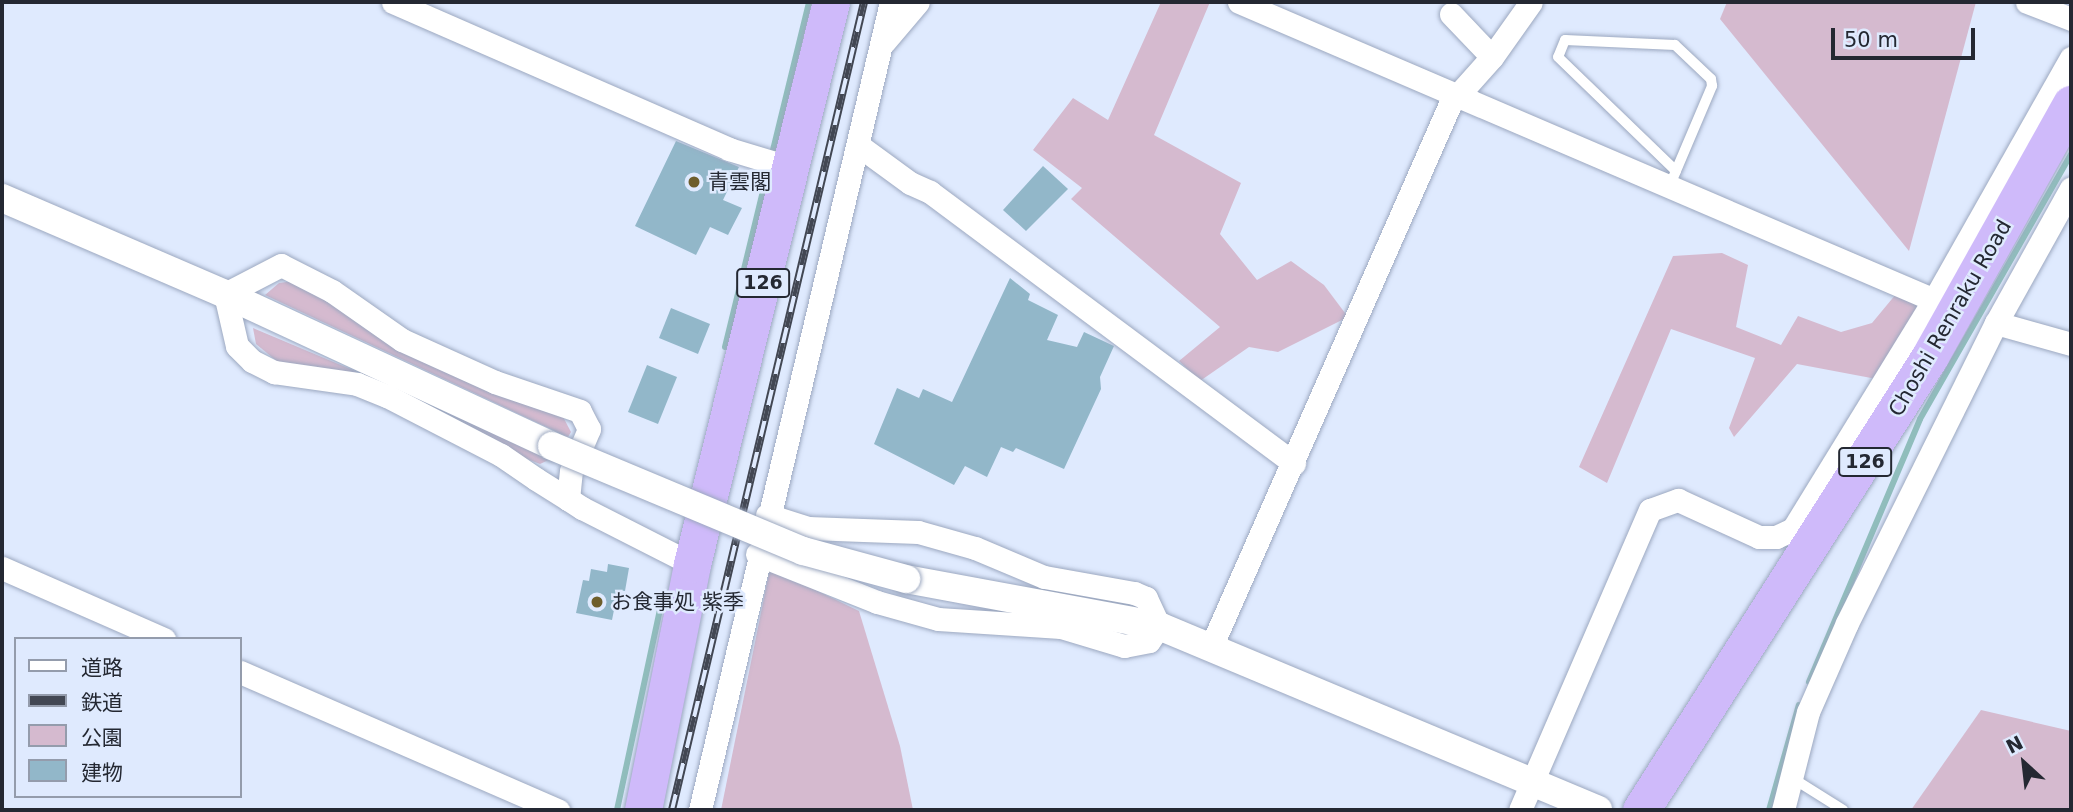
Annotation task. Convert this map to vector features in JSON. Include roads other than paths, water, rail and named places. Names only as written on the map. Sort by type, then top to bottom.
[{"type":"highway","name":"126","points":[[643,810],[776,164],[831,2]]},
{"type":"highway","name":"Choshi Renraku Road","points":[[1641,810],[1930,356],[2071,104]]},
{"type":"street","points":[[393,2],[776,164]]},
{"type":"street","points":[[700,810],[757,554],[883,44],[891,2]]},
{"type":"street","points":[[883,44],[918,2]]},
{"type":"street","points":[[1239,2],[1456,96],[1673,178],[1934,300]]},
{"type":"street","points":[[2027,2],[2071,19]]},
{"type":"street","points":[[1211,647],[1456,96],[1492,57],[1522,6]]},
{"type":"street","points":[[1451,14],[1492,57]]},
{"type":"street","points":[[1520,810],[1650,510],[1678,500],[1759,537],[1776,537],[1793,528],[1934,300],[2071,58]]},
{"type":"street","points":[[858,145],[910,183],[930,192],[1294,463]]},
{"type":"street","points":[[1783,810],[1789,776],[1808,712],[1847,623],[1996,323],[2071,188]]},
{"type":"street","points":[[2,198],[225,294],[552,446],[803,551],[906,579],[1159,626],[1598,810]]},
{"type":"street","points":[[225,294],[281,265],[332,291],[402,340],[495,382],[580,411],[589,429],[571,471],[568,499]]},
{"type":"street","points":[[225,294],[237,346],[252,361],[274,372],[357,384],[387,396],[474,440],[568,499],[692,564]]},
{"type":"street","points":[[1996,323],[2071,344]]},
{"type":"street","points":[[767,515],[808,528],[918,532],[975,548],[1044,577],[1146,598],[1159,626]]},
{"type":"street","points":[[757,554],[877,602],[938,619],[1061,627],[1124,646],[1149,641],[1159,626]]},
{"type":"street","points":[[2,568],[159,637]]},
{"type":"street","points":[[242,673],[558,810]]},
{"type":"lane","points":[[1565,40],[1675,45],[1711,79],[1713,86],[1673,178],[1558,57],[1565,40]]},
{"type":"lane","points":[[1789,776],[1843,810]]},
{"type":"waterway","points":[[725,347],[809,2]]},
{"type":"waterway","points":[[1809,682],[1920,419],[2071,154]]},
{"type":"waterway","points":[[617,810],[660,609]]},
{"type":"waterway","points":[[1769,810],[1799,705]]},
{"type":"railway","points":[[672,810],[864,2]]},
{"type":"place","name":"青雲閣","points":[[694,182]]},
{"type":"place","name":"お食事処 紫季","points":[[597,602]]}]
